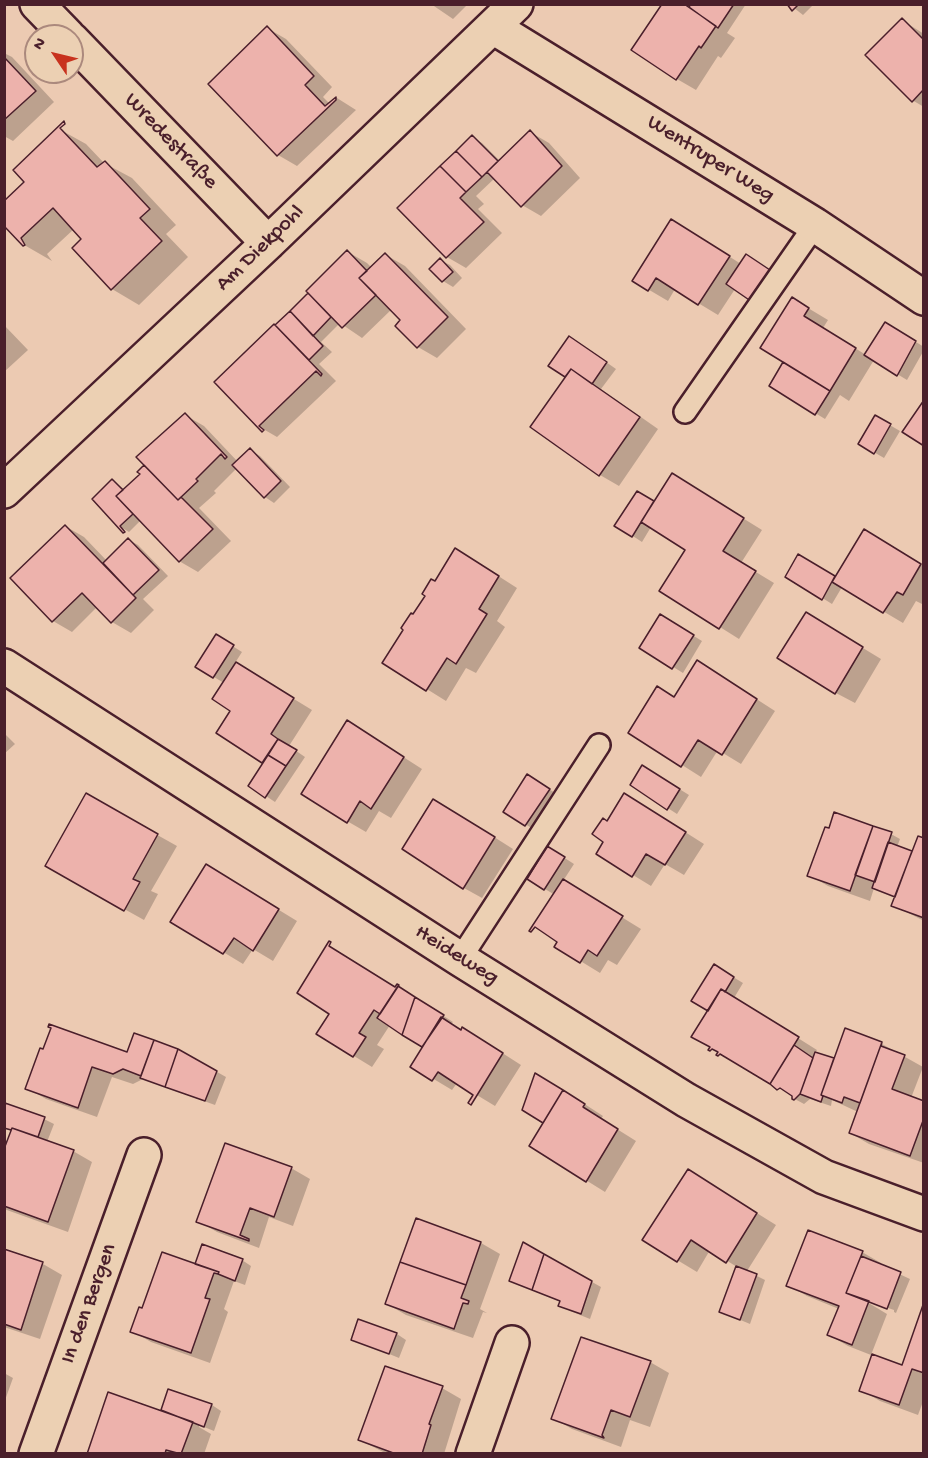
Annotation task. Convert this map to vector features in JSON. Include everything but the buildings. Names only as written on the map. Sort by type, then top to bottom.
[{"type":"street","points":[[38,4],[57,24]]},
{"type":"street","name":"Wentruper Weg","points":[[505,16],[924,298]]},
{"type":"street","name":"Am Diekpohl","points":[[4,491],[505,16]]},
{"type":"street","name":"Wredestraße","points":[[84,52],[268,243]]},
{"type":"street","name":"Heideweg","points":[[4,666],[460,959],[686,1100],[824,1177],[924,1215]]},
{"type":"street","name":"In den Bergen","points":[[36,1454],[144,1155]]},
{"type":"street","points":[[473,1454],[512,1343]]},
{"type":"lane","points":[[686,412],[814,225]]},
{"type":"lane","points":[[460,959],[599,745]]}]
